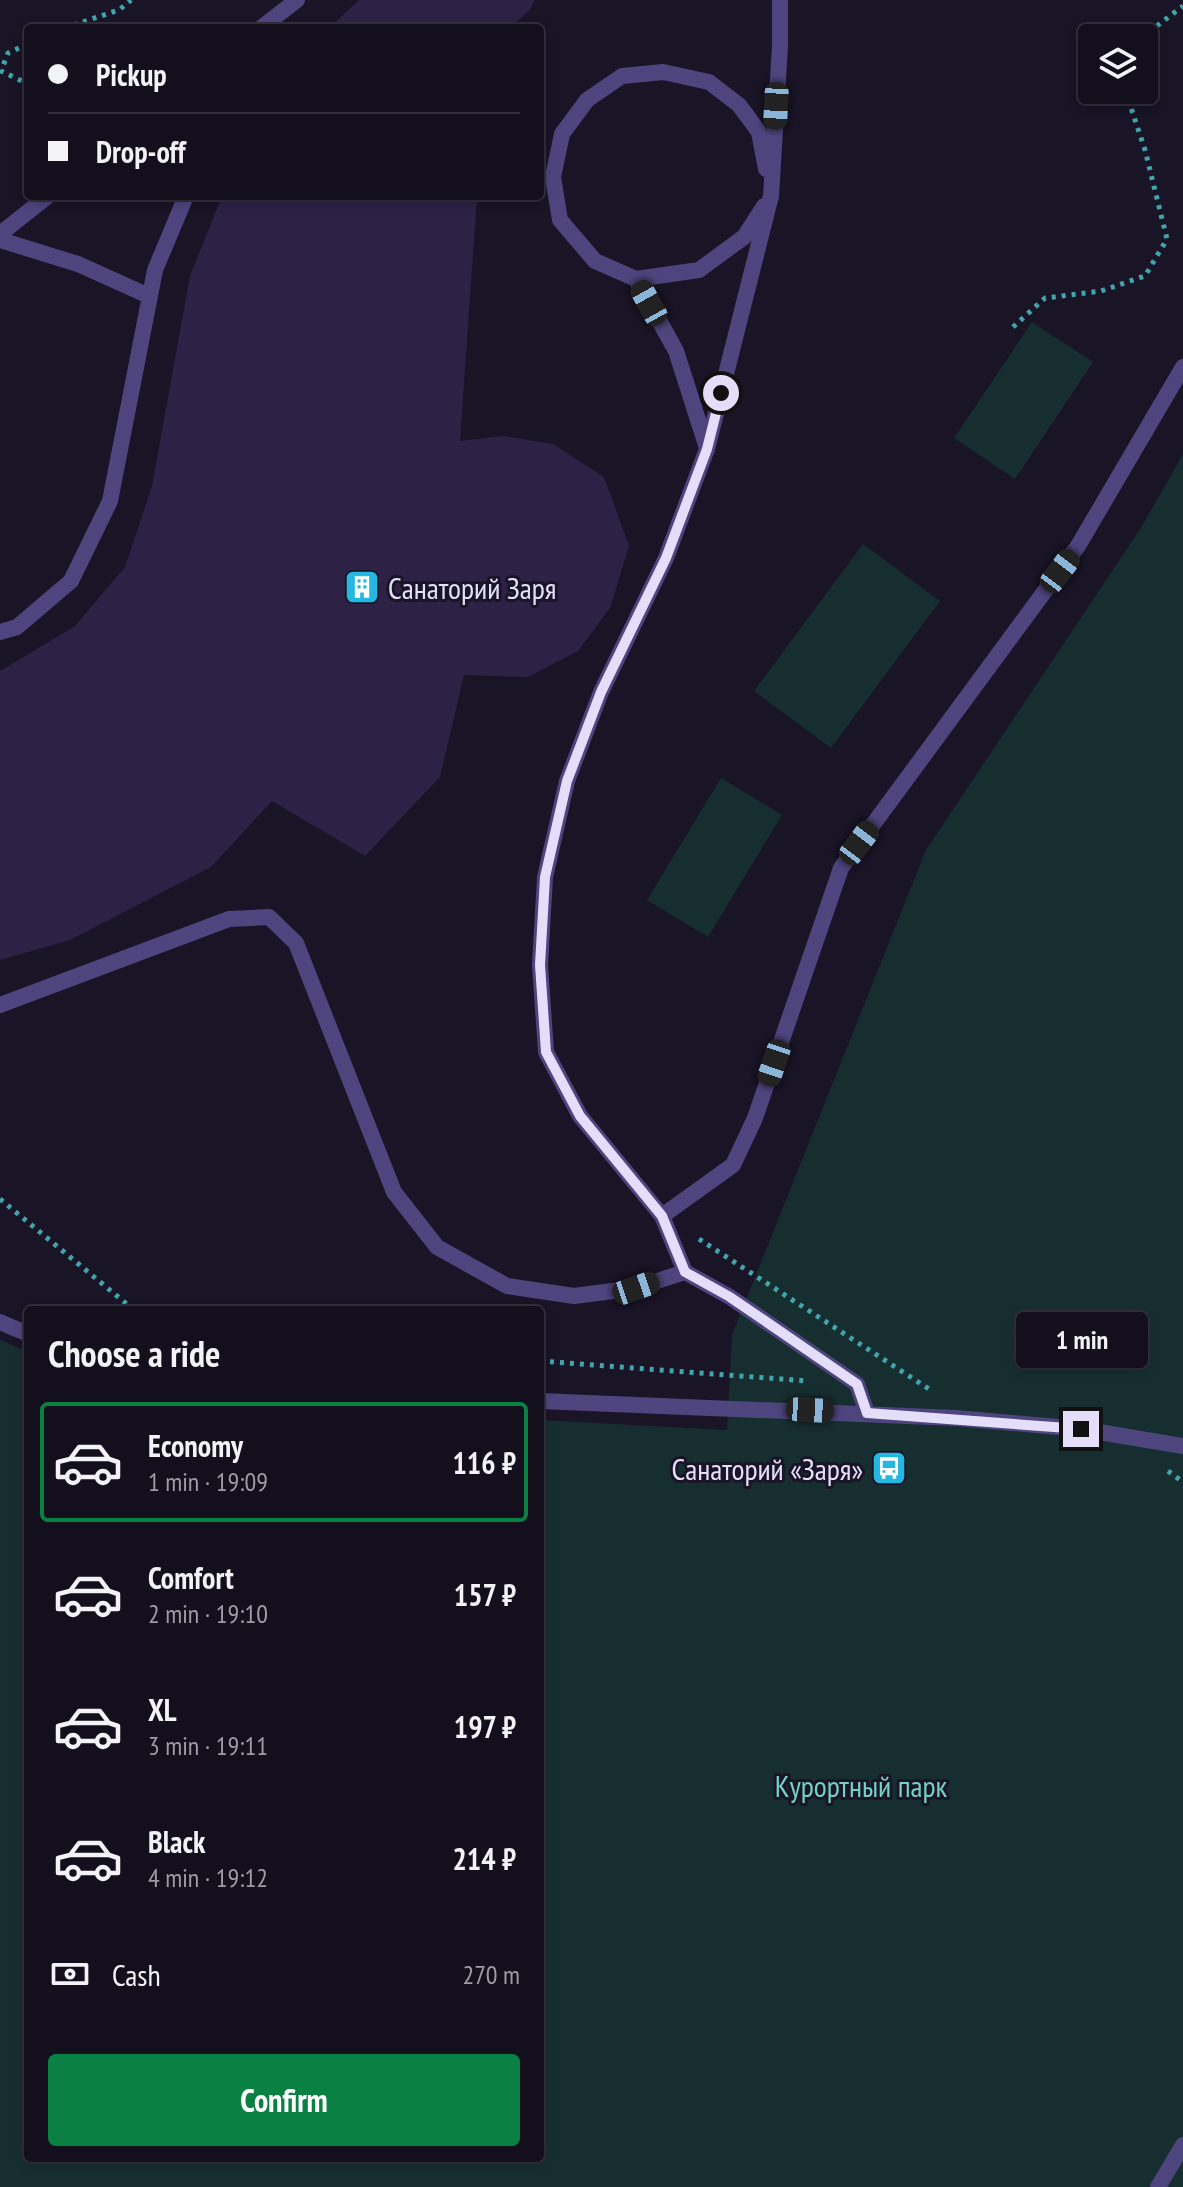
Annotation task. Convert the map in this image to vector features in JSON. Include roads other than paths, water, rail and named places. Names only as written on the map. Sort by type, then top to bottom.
[{"type":"street","points":[[267,24],[297,0]]},
{"type":"street","points":[[780,0],[771,196],[707,449],[666,558],[601,692],[567,781],[545,877],[540,965],[546,1052],[580,1116],[662,1216],[685,1272],[730,1297],[857,1384],[867,1413]]},
{"type":"street","points":[[663,72],[709,82],[739,105],[759,132],[771,196],[744,237],[699,270],[636,279],[595,261],[560,220],[553,177],[562,134],[587,100],[622,76],[663,72]]},
{"type":"street","points":[[0,237],[43,200]]},
{"type":"street","points":[[0,632],[17,627],[71,581],[110,501],[155,270],[184,200]]},
{"type":"street","points":[[0,237],[78,264],[149,296]]},
{"type":"street","points":[[636,279],[676,351],[707,449]]},
{"type":"street","points":[[662,1216],[733,1165],[755,1118],[841,868],[1078,546],[1183,367]]},
{"type":"street","points":[[0,1005],[229,919],[269,917],[296,943],[394,1192],[437,1247],[507,1286],[574,1296],[636,1288],[685,1272]]},
{"type":"street","points":[[0,1322],[24,1332]]},
{"type":"street","points":[[544,1401],[867,1413],[1081,1429],[1183,1446]]},
{"type":"street","points":[[1158,2187],[1183,2145]]},
{"type":"place","name":"Санаторий Заря","points":[[362,587]]},
{"type":"place","name":"Санаторий «Заря»","points":[[889,1468]]},
{"type":"park label","name":"Курортный парк","points":[[861,1785]]}]
